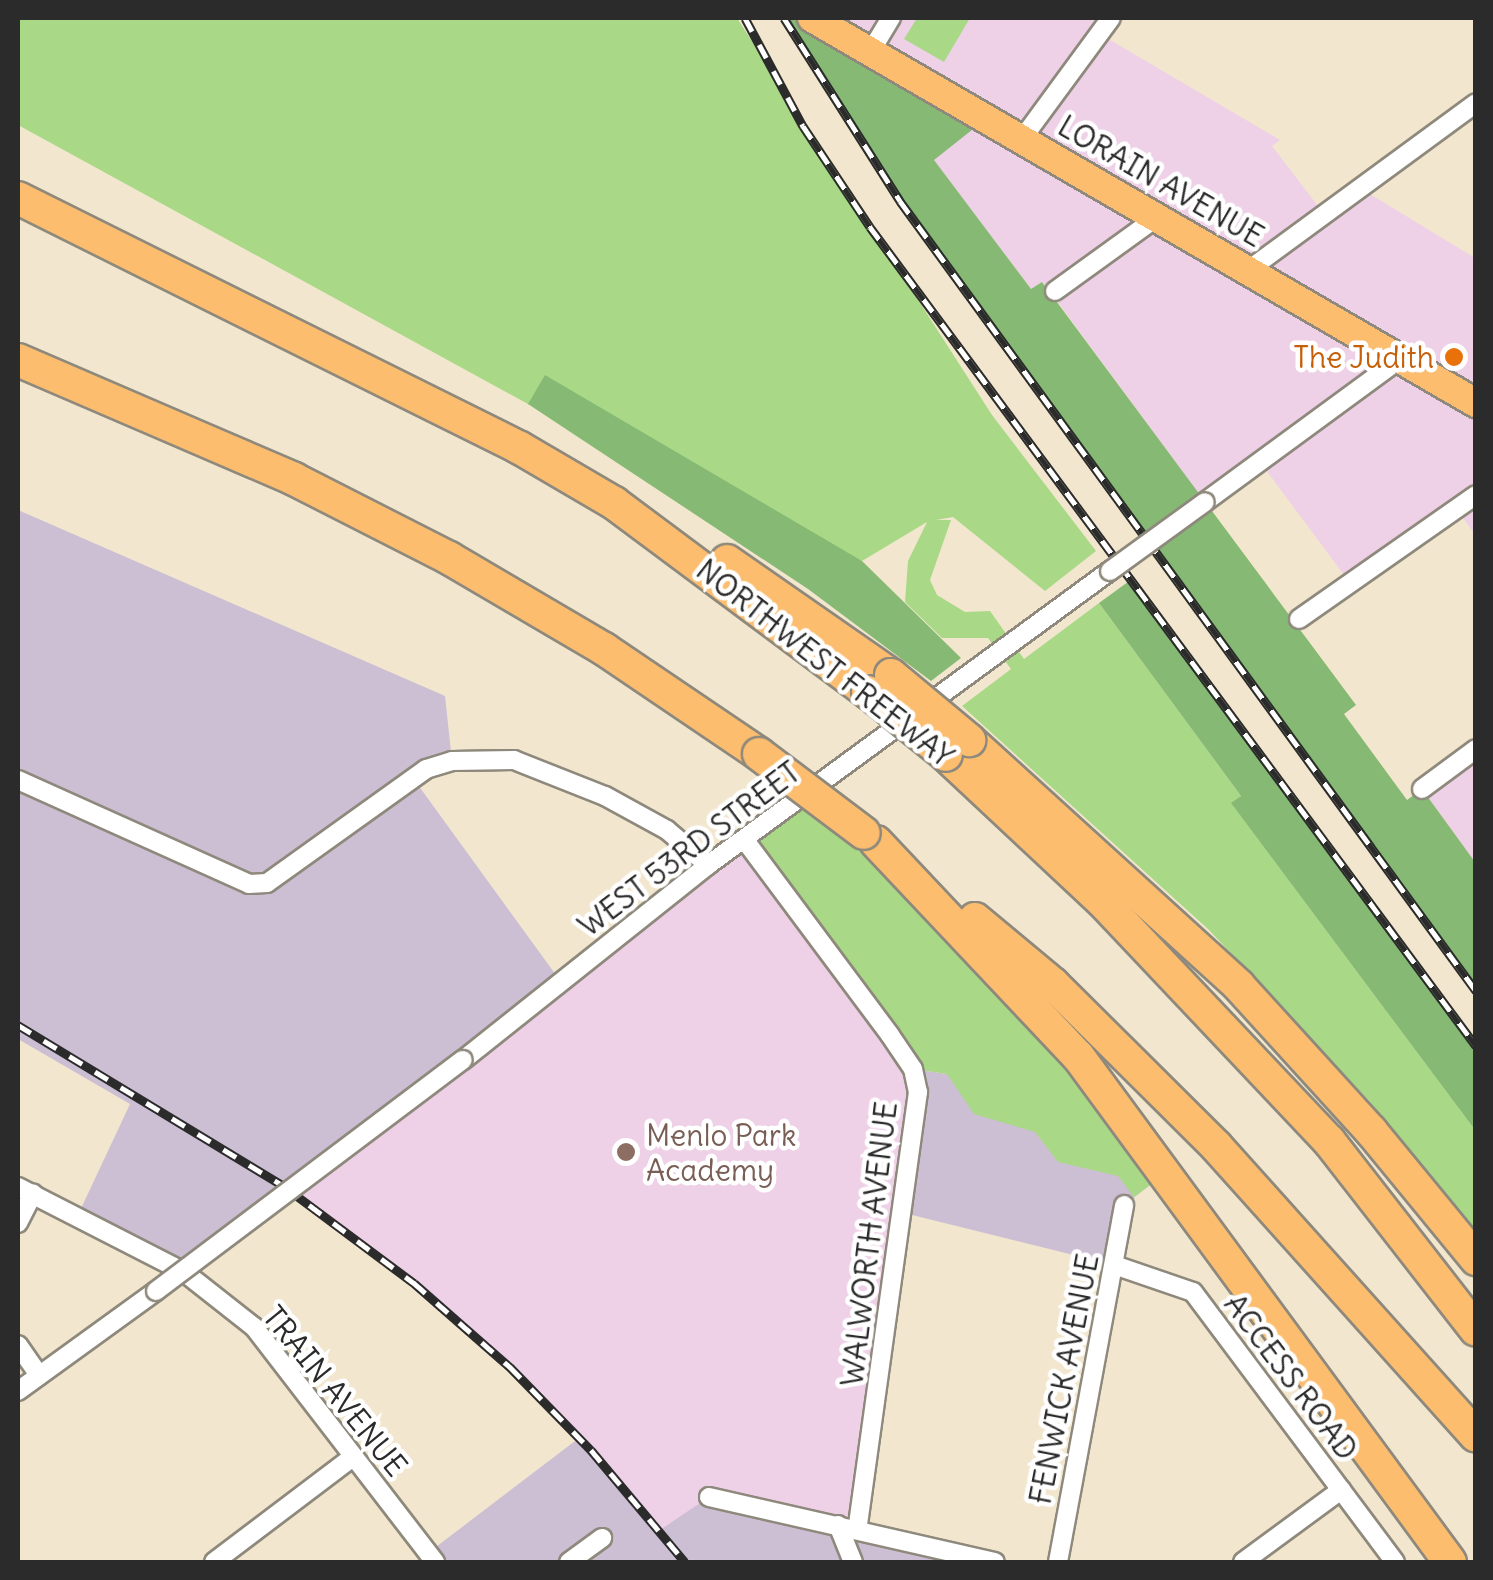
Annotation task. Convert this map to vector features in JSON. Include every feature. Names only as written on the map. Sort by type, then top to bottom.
[{"type":"highway","name":"NORTHWEST FREEWAY","points":[[18,198],[520,448],[614,503],[880,684],[957,747],[1329,1141],[1476,1330]]},
{"type":"highway","points":[[18,360],[294,479],[449,558],[604,648],[759,754],[870,837],[1053,984],[1136,1063],[1291,1224],[1476,1436]]},
{"type":"highway","points":[[957,747],[1086,840],[1251,999],[1476,1258]]},
{"type":"highway","points":[[870,837],[1078,1056],[1450,1562]]},
{"type":"main road","name":"LORAIN AVENUE","points":[[812,18],[1476,403]]},
{"type":"street","points":[[870,51],[890,18]]},
{"type":"street","points":[[1022,139],[1111,18]]},
{"type":"street","points":[[1250,269],[1476,103]]},
{"type":"street","points":[[1055,291],[1156,218]]},
{"type":"street","name":"WEST 53RD STREET","points":[[18,1391],[463,1060],[708,865],[1400,359]]},
{"type":"street","points":[[1299,619],[1476,495]]},
{"type":"street","points":[[1422,789],[1476,749]]},
{"type":"street","points":[[18,780],[249,884],[267,883],[426,770],[482,758],[514,760],[604,796],[667,830],[708,865]]},
{"type":"street","name":"WALWORTH AVENUE","points":[[744,839],[890,1035],[912,1069],[918,1092],[858,1530]]},
{"type":"street","points":[[18,1223],[25,1190]]},
{"type":"street","name":"TRAIN AVENUE","points":[[25,1190],[184,1272],[254,1327],[435,1562]]},
{"type":"street","name":"FENWICK AVENUE","points":[[1058,1562],[1124,1205]]},
{"type":"street","name":"ACCESS ROAD","points":[[1114,1265],[1193,1292],[1395,1562]]},
{"type":"street","points":[[18,1345],[39,1375]]},
{"type":"street","points":[[214,1562],[353,1458]]},
{"type":"street","points":[[1243,1562],[1341,1490]]},
{"type":"street","points":[[709,1497],[995,1562]]},
{"type":"street","points":[[838,1525],[853,1562]]},
{"type":"street","points":[[569,1562],[602,1538]]},
{"type":"shaded area","points":[[812,18],[1088,18],[1104,27],[1100,34],[1280,140],[1272,146],[1324,214],[1360,188],[1475,258],[1475,534],[1456,509],[1350,583],[1260,462],[1205,502],[1043,282],[1031,289],[933,159],[986,119]]},
{"type":"shaded area","points":[[18,510],[445,696],[452,761],[413,778],[561,982],[182,1272],[77,1217],[130,1104],[18,1039]]},
{"type":"shaded area","points":[[1475,749],[1475,862],[1422,789]]},
{"type":"shaded area","name":"Menlo Park Academy","points":[[744,839],[913,1069],[857,1530],[660,1530],[510,1367],[414,1283],[289,1190]]},
{"type":"shaded area","points":[[913,1069],[1109,1098],[1166,1173],[1124,1205],[1114,1265],[904,1213]]},
{"type":"shaded area","points":[[579,1438],[660,1530],[709,1497],[995,1562],[435,1562],[428,1553]]},
{"type":"green space","points":[[18,18],[737,18],[992,415],[1096,551],[1045,591],[953,517],[936,520],[951,520],[930,580],[937,595],[965,612],[990,611],[1024,659],[1099,603],[1241,796],[1232,804],[1475,1130],[1475,1233],[1370,1102],[1209,930],[962,706],[1011,669],[988,638],[942,638],[905,602],[908,561],[927,522],[862,561],[528,404],[18,125]]},
{"type":"green space","points":[[784,18],[812,18],[987,118],[934,160],[1031,289],[1042,282],[1356,705],[1344,714],[1407,800],[1422,789],[1475,862],[1475,991],[900,201]]},
{"type":"green space","points":[[917,18],[970,18],[944,62],[904,39]]},
{"type":"green space","points":[[545,375],[862,561],[961,658],[931,681],[808,589],[528,404]]},
{"type":"green space","points":[[1132,579],[1475,1046],[1475,1130],[1231,803],[1241,796],[1099,603]]},
{"type":"green space","points":[[810,792],[1166,1173],[1134,1197],[1118,1176],[1058,1162],[1035,1132],[974,1114],[947,1074],[913,1069],[744,839]]},
{"type":"railway","points":[[745,18],[803,126],[870,227],[1476,1046]]},
{"type":"railway","points":[[784,18],[900,201],[1476,991]]},
{"type":"railway","points":[[18,1025],[285,1187],[414,1283],[510,1367],[591,1450],[685,1562]]},
{"type":"place","name":"The Judith","points":[[1454,357]]},
{"type":"place","name":"Menlo Park Academy","points":[[626,1152]]}]
